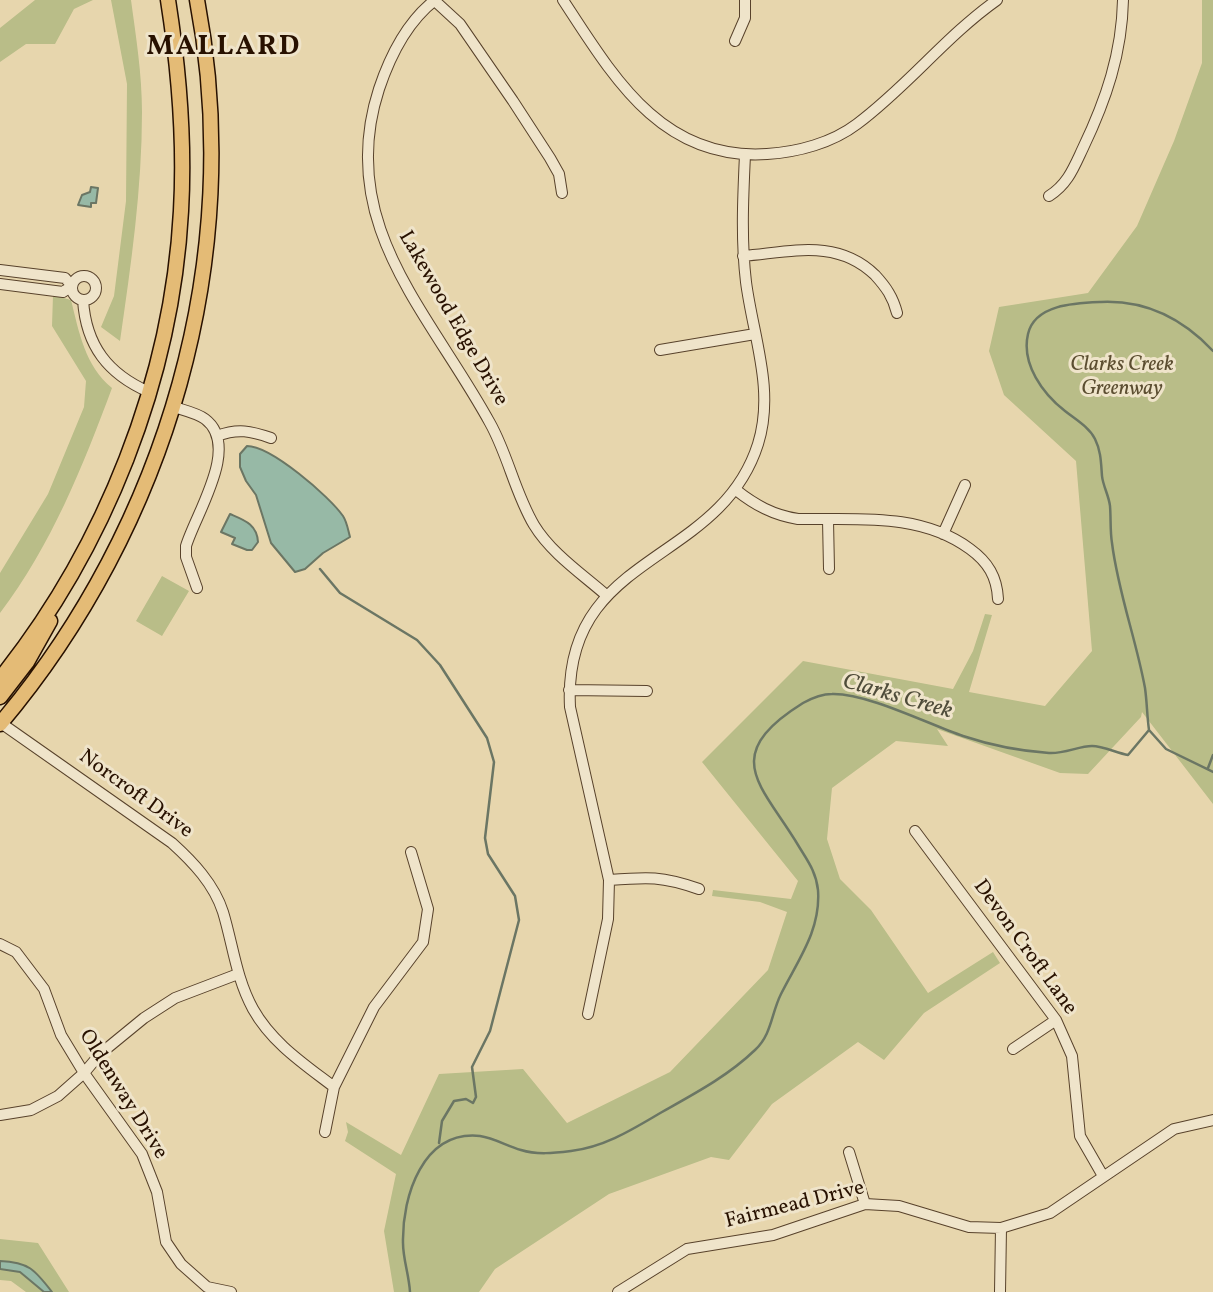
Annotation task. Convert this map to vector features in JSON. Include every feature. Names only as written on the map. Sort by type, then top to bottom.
[{"type":"main road","points":[[0,679],[65,584],[82,554],[118,478],[149,392],[168,315],[181,214],[180,90],[168,0]]},
{"type":"main road","points":[[0,723],[43,669],[95,589],[143,492],[174,407],[195,322],[205,260],[210,197],[209,98],[197,0]]},
{"type":"main road","points":[[0,697],[46,632],[65,584]]},
{"type":"street","points":[[435,0],[460,24],[513,101],[559,174],[562,193]]},
{"type":"street","name":"Lakewood Edge Drive","points":[[435,0],[412,24],[399,44],[376,98],[370,122],[367,167],[377,225],[397,271],[490,422],[533,524],[549,544],[606,595]]},
{"type":"street","points":[[563,0],[626,92],[649,114],[695,144],[745,155],[810,147],[854,127],[996,0]]},
{"type":"street","points":[[735,41],[745,19],[745,0]]},
{"type":"street","points":[[1049,196],[1068,179],[1104,102],[1115,64],[1124,0]]},
{"type":"street","points":[[588,1014],[608,919],[609,880],[574,727],[569,690],[577,646],[585,626],[606,595],[633,572],[711,517],[736,491],[751,464],[763,425],[764,381],[743,256],[745,155]]},
{"type":"street","points":[[743,256],[819,250],[846,254],[869,269],[883,283],[894,301],[897,313]]},
{"type":"street","points":[[0,270],[65,278],[72,286],[76,297],[83,300],[94,296],[97,288],[94,280],[83,276],[76,279],[72,286],[63,292],[0,284]]},
{"type":"street","points":[[83,300],[88,329],[103,359],[126,382],[149,392]]},
{"type":"street","points":[[660,350],[755,334]]},
{"type":"street","points":[[174,407],[203,417],[217,436],[219,447],[218,463],[186,546],[186,557],[200,586]]},
{"type":"street","points":[[217,436],[235,430],[268,435]]},
{"type":"street","points":[[943,534],[965,485]]},
{"type":"street","points":[[736,491],[767,511],[783,516],[828,520],[892,520],[926,527],[943,534],[967,547],[984,561],[994,577],[998,599]]},
{"type":"street","points":[[828,520],[828,569]]},
{"type":"street","points":[[569,690],[647,691]]},
{"type":"street","name":"Norcroft Drive","points":[[0,723],[139,819],[194,863],[222,909],[238,974],[254,1010],[281,1046],[334,1087]]},
{"type":"street","name":"Devon Croft Lane","points":[[915,831],[1056,1020],[1072,1056],[1080,1136],[1103,1176]]},
{"type":"street","points":[[325,1132],[334,1087],[374,1007],[423,942],[428,909],[411,852]]},
{"type":"street","points":[[609,880],[666,878],[699,889]]},
{"type":"street","name":"Oldenway Drive","points":[[0,944],[16,952],[44,989],[61,1035],[84,1073],[142,1154],[157,1192],[166,1242],[181,1264],[206,1289],[231,1292]]},
{"type":"street","points":[[0,1115],[31,1110],[58,1096],[84,1073],[100,1054],[144,1018],[174,998],[238,974]]},
{"type":"street","points":[[1013,1049],[1056,1020]]},
{"type":"street","name":"Fairmead Drive","points":[[621,1291],[687,1249],[773,1235],[864,1204],[899,1206],[969,1227],[1001,1228],[1050,1213],[1174,1129],[1213,1120]]},
{"type":"street","points":[[849,1152],[864,1204]]},
{"type":"street","points":[[1000,1292],[1001,1228]]},
{"type":"green space","points":[[35,0],[93,0],[74,9],[55,44],[26,44],[0,62],[0,28]]},
{"type":"green space","points":[[111,0],[131,0],[142,98],[138,198],[120,341],[101,327],[114,296],[126,201],[127,84]]},
{"type":"green space","name":"Clarks Creek Greenway","points":[[1202,0],[1213,0],[1213,804],[1142,712],[1141,717],[1088,774],[1060,773],[937,729],[948,746],[896,741],[832,788],[827,839],[840,879],[871,910],[928,993],[993,952],[1000,963],[924,1013],[884,1060],[858,1042],[772,1104],[729,1160],[711,1157],[609,1194],[495,1269],[479,1292],[394,1292],[384,1231],[396,1174],[345,1141],[348,1132],[346,1122],[401,1155],[439,1074],[523,1069],[567,1123],[670,1072],[768,970],[787,912],[760,902],[712,896],[713,890],[791,899],[798,881],[702,762],[803,661],[953,689],[973,651],[985,614],[992,615],[969,692],[1045,706],[1092,651],[1076,461],[1004,395],[989,351],[999,307],[1088,293],[1137,226],[1174,141],[1202,63]]},
{"type":"green space","points":[[53,295],[71,300],[89,359],[112,388],[64,505],[35,561],[0,613],[0,573],[48,494],[84,407],[86,381],[52,326]]},
{"type":"green space","points":[[162,576],[189,591],[162,636],[136,621]]},
{"type":"green space","points":[[0,1239],[38,1243],[69,1292],[26,1292],[11,1281],[0,1280]]},
{"type":"shaded area","points":[[91,187],[98,188],[96,203],[91,203],[91,207],[78,205],[82,195],[90,192]]},
{"type":"shaded area","points":[[247,446],[270,454],[313,485],[343,516],[350,537],[323,553],[305,569],[295,572],[271,543],[256,495],[240,467],[240,454]]},
{"type":"shaded area","points":[[230,514],[249,524],[255,531],[258,542],[252,550],[232,544],[235,538],[221,532]]},
{"type":"shaded area","points":[[0,1261],[25,1265],[41,1278],[52,1292],[44,1292],[20,1272],[0,1269]]},
{"type":"waterway","name":"Clarks Creek","points":[[410,1292],[403,1243],[407,1206],[420,1170],[430,1155],[444,1144],[460,1137],[480,1136],[533,1153],[571,1151],[595,1146],[629,1131],[710,1084],[734,1068],[761,1044],[781,994],[812,932],[818,905],[817,883],[813,871],[761,788],[755,771],[755,755],[761,739],[777,722],[813,698],[828,694],[846,695],[880,704],[963,736],[1005,747],[1055,753],[1092,746],[1128,755],[1149,730],[1145,688],[1115,561],[1110,506],[1100,453],[1089,431],[1057,404],[1042,387],[1028,356],[1028,334],[1039,316],[1058,307],[1080,303],[1118,302],[1163,314],[1189,330],[1213,351]]},
{"type":"waterway","points":[[320,569],[340,593],[417,640],[440,665],[487,738],[494,762],[485,838],[488,854],[515,896],[519,920],[490,1031],[472,1067],[476,1097],[473,1103],[466,1099],[454,1101],[442,1121],[439,1143]]},
{"type":"waterway","points":[[1149,730],[1166,749],[1213,772]]},
{"type":"waterway","points":[[1208,768],[1213,755]]},
{"type":"district","name":"MALLARD","points":[[224,49]]}]
